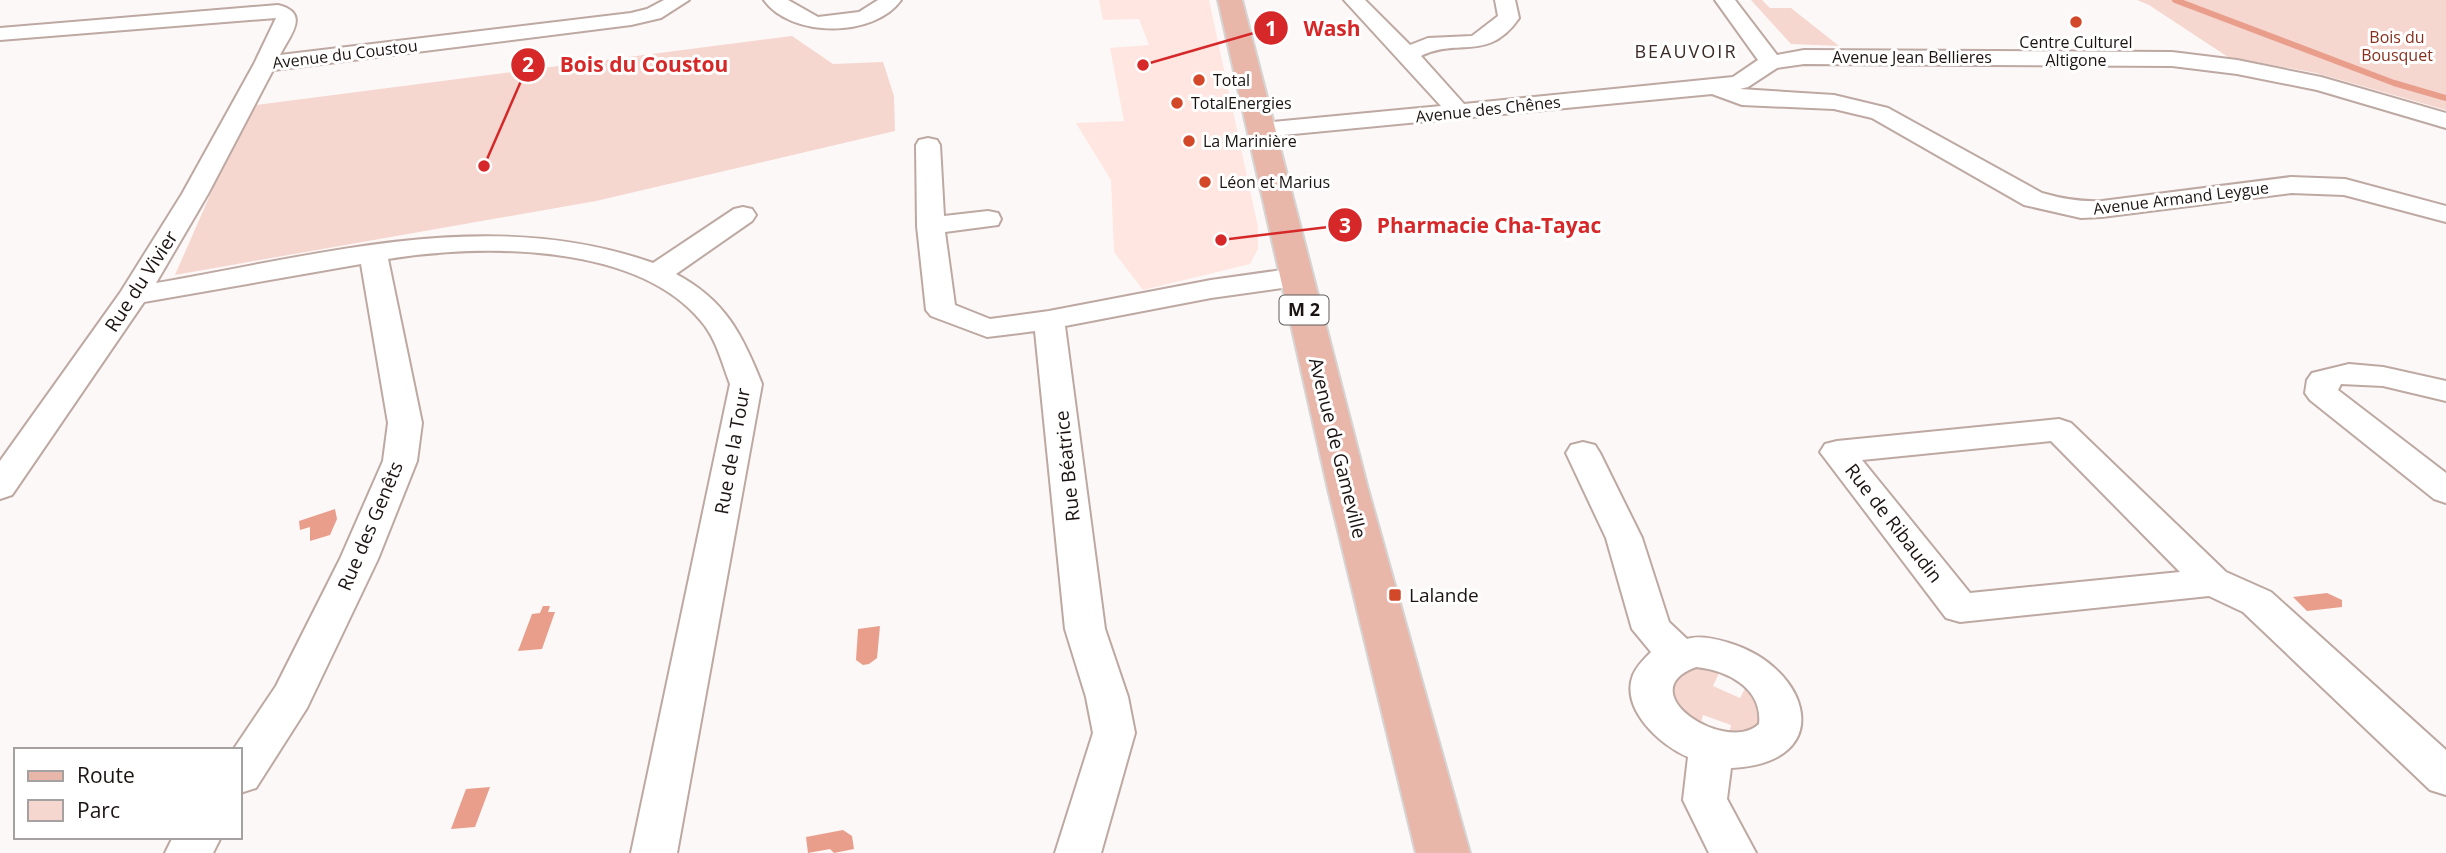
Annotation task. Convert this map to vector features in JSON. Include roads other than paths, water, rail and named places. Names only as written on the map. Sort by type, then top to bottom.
[{"type":"main road","name":"Avenue de Gameville","points":[[1230,0],[1296,277],[1443,853]]},
{"type":"street","name":"Avenue du Coustou","points":[[265,64],[631,19],[654,14],[679,0]]},
{"type":"street","points":[[774,0],[809,21],[818,23],[863,18],[875,13],[891,0]]},
{"type":"street","points":[[1353,0],[1380,26],[1406,44],[1459,112]]},
{"type":"street","points":[[1406,44],[1490,32],[1509,18],[1505,0]]},
{"type":"street","points":[[1725,0],[1771,62]]},
{"type":"street","name":"Avenue du Coustou","points":[[8,34],[282,5],[286,22],[265,64]]},
{"type":"street","points":[[1406,44],[1476,41],[1487,37],[1490,32]]},
{"type":"street","points":[[0,50],[8,34]]},
{"type":"street","name":"Avenue Jean Bellieres","points":[[1714,87],[1740,82],[1771,62],[1804,57],[2172,59],[2236,67],[2320,84],[2446,121]]},
{"type":"street","name":"Rue du Vivier","points":[[0,487],[134,295],[195,194],[265,64]]},
{"type":"street","name":"Avenue Armand Leygue","points":[[1740,82],[1770,100]]},
{"type":"street","name":"Avenue des Chênes","points":[[1261,130],[1714,87]]},
{"type":"street","name":"Avenue Armand Leygue","points":[[1714,87],[1742,98],[1834,103],[1880,113],[2033,199],[2081,210],[2291,185],[2346,187],[2446,215]]},
{"type":"street","points":[[928,145],[931,226],[941,310],[987,328],[1049,320],[1187,293],[1296,277]]},
{"type":"street","points":[[658,273],[743,215]]},
{"type":"street","points":[[931,226],[988,219]]},
{"type":"street","name":"Rue de la Tour","points":[[134,295],[373,253],[442,244],[514,244],[590,254],[658,273],[708,309],[729,342],[746,384],[654,853]]},
{"type":"street","name":"Rue des Genêts","points":[[242,772],[292,696],[359,559],[400,461],[405,423],[373,253]]},
{"type":"street","name":"Rue Béatrice","points":[[1049,320],[1086,629],[1107,697],[1114,733],[1078,853]]},
{"type":"street","points":[[2446,391],[2357,373],[2333,373],[2323,380],[2322,393],[2446,491]]},
{"type":"street","name":"Rue de Ribaudin","points":[[2213,582],[1960,607],[1837,452],[2059,430],[2213,582],[2258,602],[2446,776]]},
{"type":"street","points":[[1583,453],[1624,538],[1652,629],[1678,655]]},
{"type":"street","points":[[1711,653],[1747,666],[1773,690],[1780,704],[1782,718],[1778,730],[1770,740],[1756,748],[1739,751],[1711,747],[1683,736],[1668,724],[1652,696],[1651,683],[1656,671],[1665,661],[1678,655],[1711,653]]},
{"type":"street","points":[[1711,747],[1705,800],[1732,853]]},
{"type":"waterway","points":[[2175,0],[2394,83],[2446,98]]},
{"type":"place","name":"Centre Culturel Altigone","points":[[2076,22]]},
{"type":"place","name":"Wash","points":[[1143,65]]},
{"type":"place","name":"Total","points":[[1199,80]]},
{"type":"place","name":"TotalEnergies","points":[[1177,103]]},
{"type":"place","name":"La Marinière","points":[[1189,141]]},
{"type":"place","name":"Bois du Coustou","points":[[484,166]]},
{"type":"place","name":"Léon et Marius","points":[[1205,182]]},
{"type":"place","name":"Pharmacie Cha-Tayac","points":[[1221,240]]},
{"type":"place","name":"Lalande","points":[[1395,595]]},
{"type":"district","name":"BEAUVOIR","points":[[1686,52]]},
{"type":"park label","name":"Bois du Bousquet","points":[[2397,46]]}]
